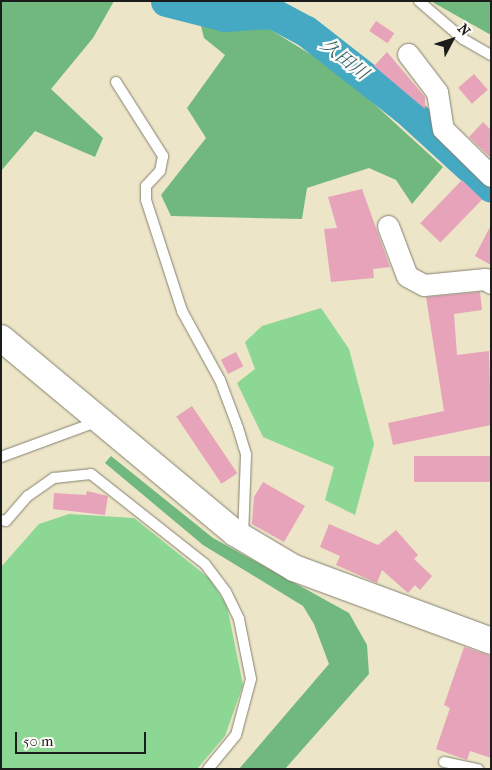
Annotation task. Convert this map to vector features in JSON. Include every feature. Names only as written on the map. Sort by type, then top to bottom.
[{"type":"street","points":[[408,54],[437,92],[443,129],[491,176]]},
{"type":"street","points":[[388,226],[407,276],[424,285],[485,279],[491,283]]},
{"type":"street","points":[[1,338],[200,508],[242,537],[294,568],[491,641]]},
{"type":"lane","points":[[419,1],[463,39],[491,54]]},
{"type":"lane","points":[[116,82],[163,156],[160,171],[146,186],[146,200],[182,311],[220,380],[246,455],[242,537]]},
{"type":"lane","points":[[1,456],[100,421]]},
{"type":"lane","points":[[1,520],[6,521],[28,496],[54,478],[92,474],[204,564],[226,592],[239,619],[251,678],[236,735],[208,769]]},
{"type":"lane","points":[[444,762],[478,769]]},
{"type":"green space","points":[[1,1],[114,1],[93,38],[51,89],[103,138],[95,157],[35,131],[1,171]]},
{"type":"green space","points":[[432,1],[491,1],[491,35],[434,3]]},
{"type":"green space","points":[[261,24],[338,71],[443,167],[412,204],[396,180],[369,168],[307,188],[302,219],[171,216],[161,195],[206,138],[187,108],[225,55],[204,38],[201,26]]},
{"type":"green space","points":[[321,308],[349,349],[374,444],[355,515],[325,500],[334,467],[263,437],[237,383],[255,369],[245,342],[262,326]]},
{"type":"green space","points":[[111,456],[213,538],[349,613],[367,645],[369,674],[285,769],[239,769],[329,664],[314,624],[303,606],[203,545],[105,463]]},
{"type":"green space","points":[[69,514],[134,518],[210,579],[227,606],[243,685],[225,736],[197,769],[1,769],[1,567],[39,524]]},
{"type":"building","points":[[376,21],[394,33],[388,43],[369,31]]},
{"type":"building","points":[[387,52],[425,97],[425,109],[374,66]]},
{"type":"building","points":[[474,74],[488,90],[472,104],[458,88]]},
{"type":"building","points":[[483,122],[491,130],[491,158],[469,137]]},
{"type":"building","points":[[462,180],[482,199],[440,243],[420,223]]},
{"type":"building","points":[[362,189],[390,267],[373,269],[374,278],[331,282],[324,229],[337,228],[328,197]]},
{"type":"building","points":[[491,225],[491,265],[475,256]]},
{"type":"building","points":[[480,292],[482,310],[454,314],[457,355],[489,351],[491,425],[393,445],[388,423],[444,411],[426,297]]},
{"type":"building","points":[[236,352],[243,366],[228,374],[221,360]]},
{"type":"building","points":[[192,406],[237,473],[222,484],[176,417]]},
{"type":"building","points":[[414,456],[491,456],[491,482],[414,482]]},
{"type":"building","points":[[263,482],[305,506],[284,542],[252,524],[254,497]]},
{"type":"building","points":[[87,491],[108,496],[105,515],[53,509],[54,493],[86,495]]},
{"type":"building","points":[[329,524],[378,545],[396,530],[418,555],[414,559],[432,576],[420,590],[415,585],[408,593],[382,570],[377,583],[336,565],[340,556],[320,547]]},
{"type":"building","points":[[464,647],[491,656],[491,758],[470,751],[467,760],[436,749],[450,708],[444,705]]},
{"type":"waterway","name":"久田川","points":[[166,1],[225,16],[272,13],[306,31],[406,109],[491,187]]}]
